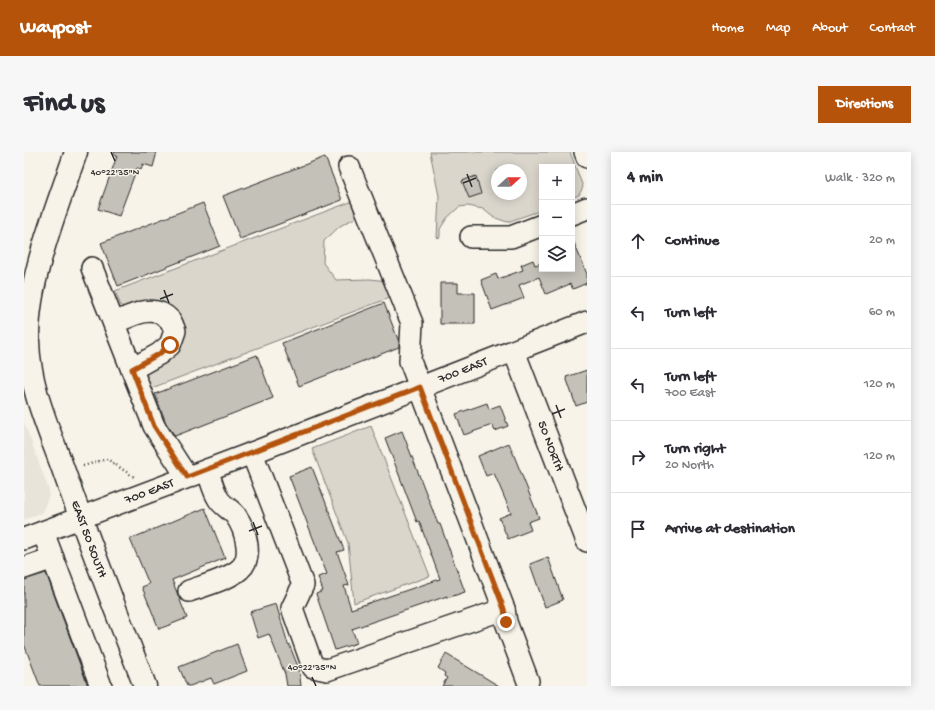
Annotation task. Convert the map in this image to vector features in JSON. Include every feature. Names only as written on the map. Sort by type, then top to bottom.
[{"type":"main road","name":"EAST 50 SOUTH","points":[[76,152],[31,266],[32,298],[26,341],[35,390],[80,518],[145,686]]},
{"type":"street","points":[[585,152],[587,157]]},
{"type":"street","points":[[349,167],[412,322],[410,361],[504,609],[506,622],[528,681]]},
{"type":"street","points":[[575,213],[587,208]]},
{"type":"street","points":[[471,237],[511,237],[539,226]]},
{"type":"street","points":[[92,268],[154,426],[187,477]]},
{"type":"street","points":[[114,323],[140,312],[158,311],[170,320],[176,331],[170,345],[159,354],[132,369]]},
{"type":"street","name":"700 EAST","points":[[24,539],[252,453],[587,322]]},
{"type":"street","name":"50 NORTH","points":[[514,350],[587,541]]},
{"type":"street","points":[[252,453],[303,585],[292,608],[313,667],[327,670],[504,609]]},
{"type":"street","points":[[189,591],[234,573],[241,568],[247,558],[248,550],[240,524],[236,516],[218,499],[207,470]]},
{"type":"street","points":[[43,532],[101,686]]},
{"type":"street","points":[[24,568],[53,558]]},
{"type":"path","points":[[83,466],[107,458],[134,477]]},
{"type":"shaded area","points":[[430,152],[570,152],[574,164],[539,164],[539,211],[507,222],[493,217],[483,209],[468,206],[459,207],[447,218],[440,229],[440,237],[437,238],[439,196]]},
{"type":"shaded area","points":[[575,165],[583,187],[579,195],[575,197]]},
{"type":"shaded area","points":[[353,201],[355,218],[340,226],[324,241],[323,263],[336,280],[370,279],[388,281],[392,297],[149,389],[146,371],[168,362],[181,340],[177,316],[121,306],[115,291]]},
{"type":"shaded area","points":[[24,422],[49,490],[49,495],[43,512],[24,520]]},
{"type":"shaded area","points":[[371,426],[430,576],[354,603],[348,543],[312,449]]},
{"type":"building","points":[[114,152],[157,152],[153,167],[143,164],[141,169],[137,168],[119,216],[98,209],[117,156],[114,155]]},
{"type":"building","points":[[325,157],[342,200],[240,239],[223,196]]},
{"type":"building","points":[[476,176],[481,194],[469,198],[462,181]]},
{"type":"building","points":[[203,203],[220,246],[118,286],[101,243]]},
{"type":"building","points":[[575,245],[587,274],[587,283],[573,289],[570,284],[546,294],[539,277],[519,285],[524,298],[492,310],[481,280],[496,274],[498,279],[523,270],[521,265],[533,260],[535,265],[539,264],[539,272],[575,272]]},
{"type":"building","points":[[440,283],[458,283],[458,293],[475,293],[475,324],[440,324]]},
{"type":"building","points":[[384,303],[399,342],[399,347],[299,386],[282,343]]},
{"type":"building","points":[[257,355],[273,398],[175,436],[166,423],[155,394]]},
{"type":"building","points":[[587,370],[587,402],[576,406],[566,377]]},
{"type":"building","points":[[487,403],[489,409],[500,405],[508,426],[495,431],[492,425],[464,435],[456,414]]},
{"type":"building","points":[[402,431],[438,524],[440,524],[465,592],[447,598],[447,596],[352,629],[357,643],[335,650],[316,594],[323,591],[318,577],[327,574],[289,476],[312,467],[344,550],[337,552],[349,585],[344,586],[351,609],[440,579],[419,521],[417,522],[385,438]]},
{"type":"building","points":[[509,443],[539,518],[528,522],[531,530],[508,539],[499,518],[511,513],[494,473],[486,476],[478,456]]},
{"type":"building","points":[[205,508],[225,558],[172,580],[187,618],[159,629],[142,587],[149,584],[130,539]]},
{"type":"building","points":[[548,557],[563,600],[545,607],[530,564]]},
{"type":"building","points":[[46,573],[88,686],[40,686],[24,644],[24,580]]},
{"type":"building","points":[[276,604],[288,644],[299,669],[301,686],[287,686],[285,674],[269,634],[258,638],[250,612]]},
{"type":"building","points":[[237,644],[247,671],[214,684],[211,678],[187,686],[179,667]]},
{"type":"building","points":[[446,654],[499,686],[442,686],[447,678],[444,676],[445,673],[438,668]]},
{"type":"route","points":[[170,345],[159,354],[132,369],[154,426],[187,477],[420,387],[504,609],[506,622]]}]
